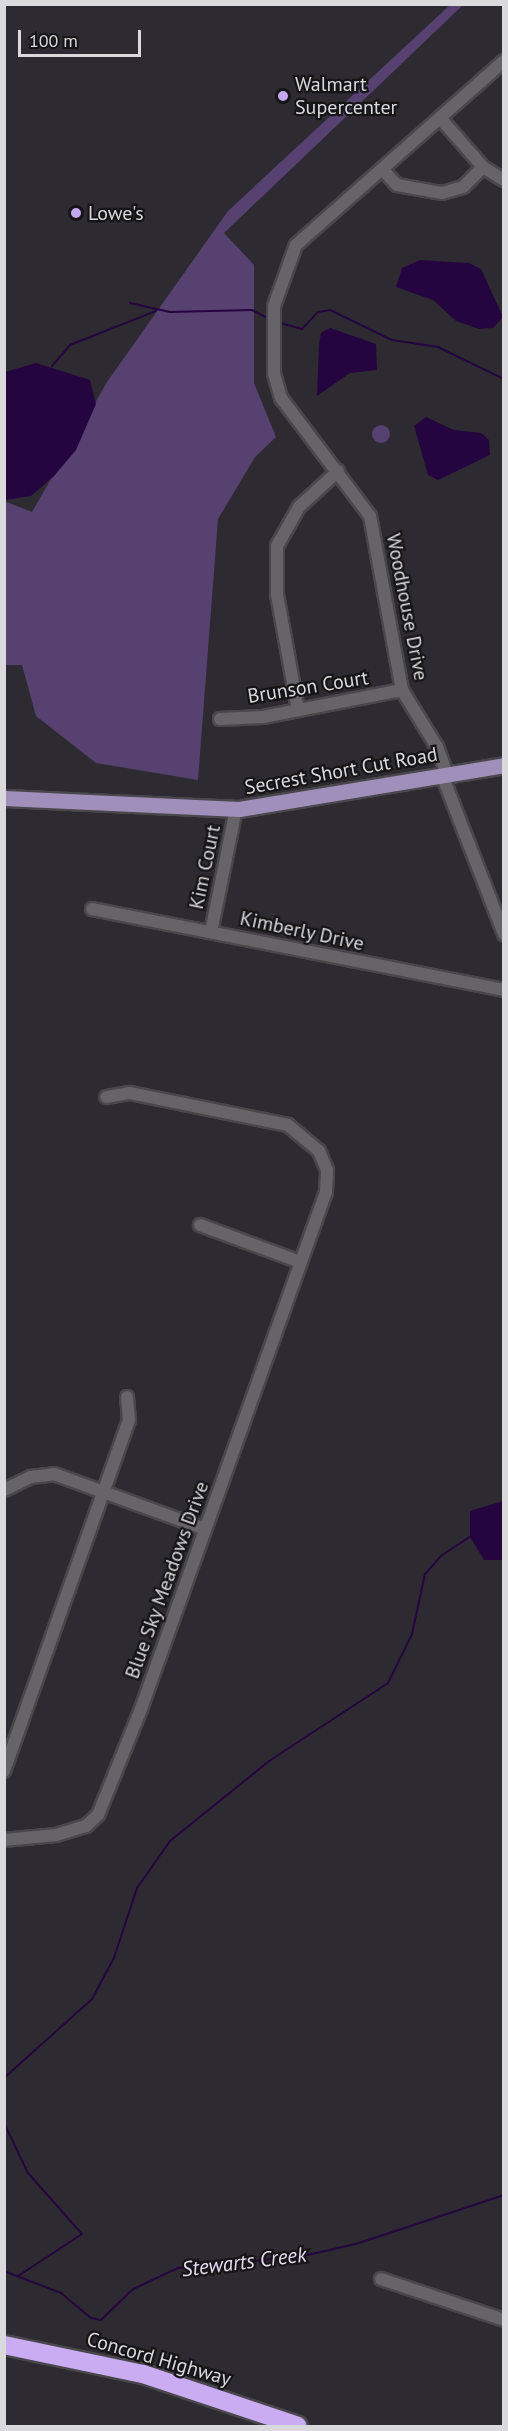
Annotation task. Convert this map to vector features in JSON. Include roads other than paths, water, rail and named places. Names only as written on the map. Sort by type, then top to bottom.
[{"type":"highway","name":"Concord Highway","points":[[4,2344],[143,2374],[298,2427]]},
{"type":"main road","name":"Secrest Short Cut Road","points":[[4,798],[236,809],[504,765]]},
{"type":"street","name":"Woodhouse Drive","points":[[504,61],[296,245],[277,285],[272,345],[281,398],[338,471],[372,526],[402,690],[437,747],[445,775],[504,934]]},
{"type":"street","points":[[441,118],[483,166],[504,180]]},
{"type":"street","points":[[382,169],[397,185],[442,193],[463,187],[483,166]]},
{"type":"street","points":[[298,710],[277,594],[277,546],[299,507],[338,471]]},
{"type":"street","name":"Brunson Court","points":[[220,719],[298,710],[402,690]]},
{"type":"street","name":"Kim Court","points":[[211,932],[236,809]]},
{"type":"street","name":"Kimberly Drive","points":[[92,909],[504,990]]},
{"type":"street","name":"Blue Sky Meadows Drive","points":[[4,1840],[56,1835],[86,1826],[98,1815],[205,1529],[326,1192],[327,1170],[304,1133],[129,1093],[106,1096]]},
{"type":"street","points":[[200,1225],[300,1262]]},
{"type":"street","points":[[4,1772],[129,1420],[127,1397]]},
{"type":"street","points":[[4,1490],[31,1477],[54,1474],[205,1529]]},
{"type":"street","points":[[381,2279],[504,2320]]},
{"type":"waterway","points":[[130,303],[170,312],[252,310],[270,319]]},
{"type":"waterway","points":[[280,323],[302,329],[318,312],[330,310],[392,340],[438,347],[504,379]]},
{"type":"waterway","points":[[52,366],[70,345],[156,311]]},
{"type":"waterway","points":[[4,2078],[92,1999],[114,1958],[137,1888],[170,1841],[269,1761],[388,1683],[412,1634],[425,1574],[442,1555],[471,1536]]},
{"type":"waterway","points":[[4,2123],[28,2173],[82,2234],[18,2276]]},
{"type":"waterway","name":"Stewarts Creek","points":[[4,2271],[61,2293],[91,2318],[101,2320],[133,2289],[178,2268],[303,2256],[356,2244],[504,2195]]},
{"type":"place","name":"Walmart Supercenter","points":[[283,96]]},
{"type":"place","name":"Lowe's","points":[[76,213]]}]
